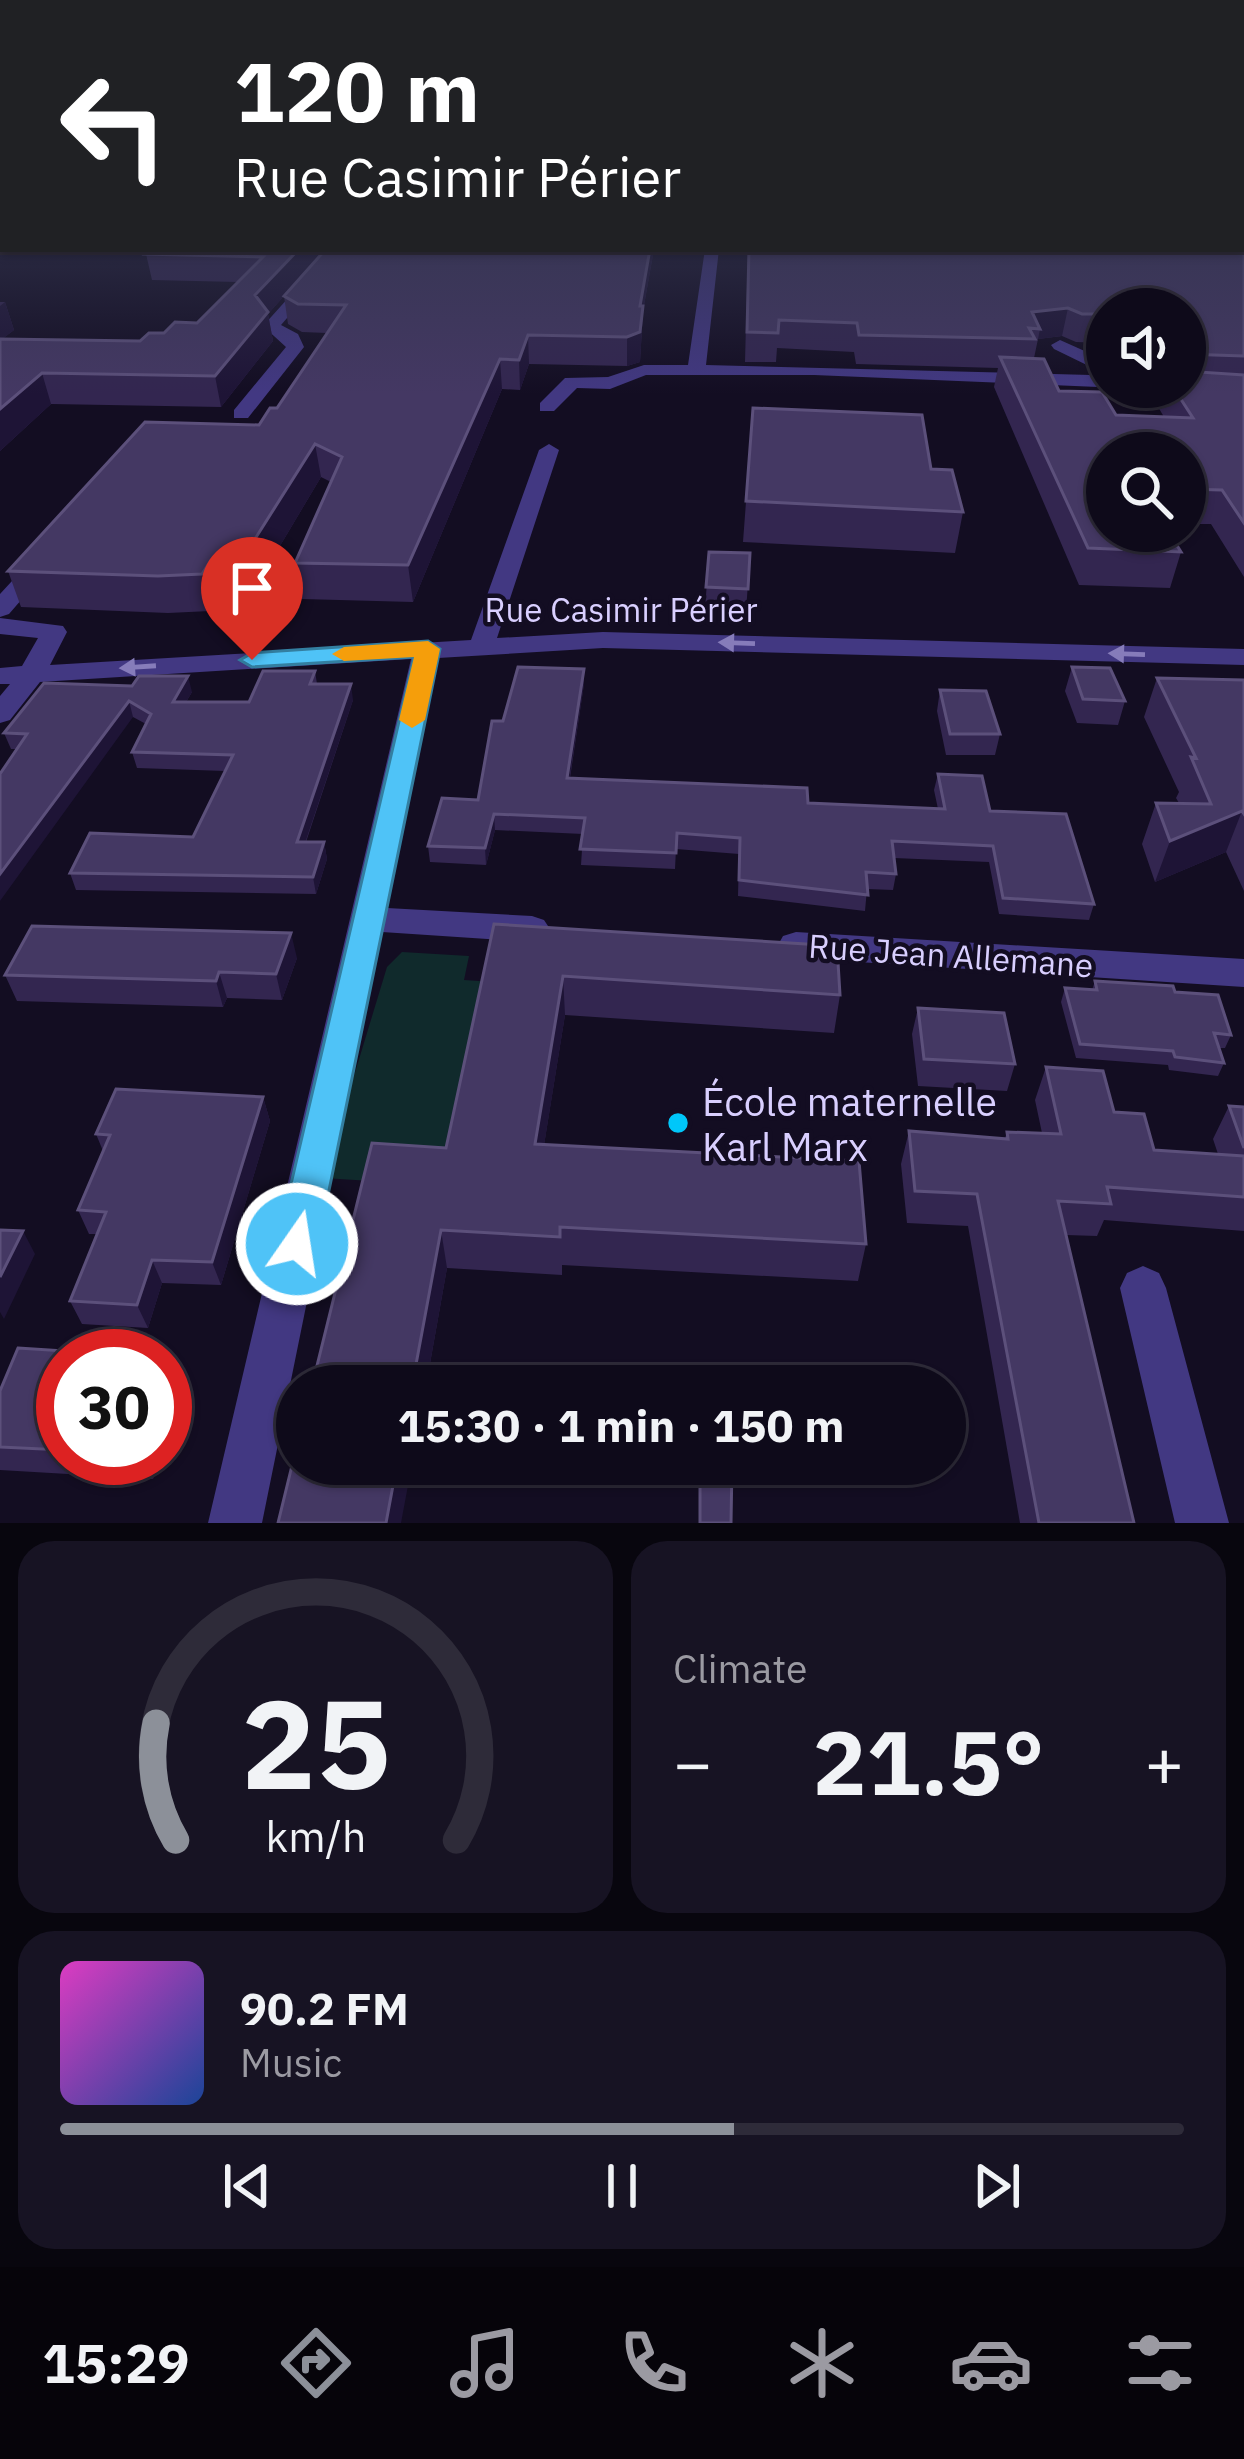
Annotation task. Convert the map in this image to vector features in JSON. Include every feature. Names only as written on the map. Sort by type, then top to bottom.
[{"type":"street","points":[[696,370],[712,252]]},
{"type":"street","points":[[241,414],[295,347],[292,338],[271,326],[325,265]]},
{"type":"street","points":[[1060,345],[1086,358]]},
{"type":"street","points":[[547,406],[572,382],[610,383],[644,370],[1086,382]]},
{"type":"street","points":[[1206,393],[1244,396]]},
{"type":"street","points":[[482,645],[549,450]]},
{"type":"street","points":[[0,609],[63,538]]},
{"type":"street","points":[[0,626],[54,632],[32,674],[0,714]]},
{"type":"street","name":"Rue Casimir Périer","points":[[0,676],[603,640],[1244,657]]},
{"type":"street","points":[[235,1523],[428,649]]},
{"type":"street","points":[[370,919],[562,931]]},
{"type":"street","name":"Rue Jean Allemane","points":[[750,942],[1244,973]]},
{"type":"street","points":[[1143,1288],[1202,1523]]},
{"type":"green space","points":[[402,952],[469,956],[464,980],[493,982],[452,1186],[323,1178],[387,967]]},
{"type":"building","points":[[296,252],[255,295],[268,312],[215,376],[42,373],[0,409],[0,339],[140,341],[149,333],[164,333],[175,322],[197,323],[263,257],[146,254]]},
{"type":"building","points":[[323,252],[649,252],[640,332],[627,337],[528,335],[519,360],[500,359],[408,565],[295,563],[342,457],[315,444],[241,561],[211,560],[202,574],[158,576],[8,571],[145,422],[259,425],[270,408],[277,408],[346,305],[298,304],[284,296]]},
{"type":"building","points":[[749,252],[1244,252],[1244,356],[1206,355],[1206,288],[1086,288],[1086,314],[1068,308],[1032,312],[1040,329],[1029,328],[1035,339],[859,335],[857,323],[779,320],[778,333],[747,332]]},
{"type":"building","points":[[1000,357],[1044,359],[1059,391],[1086,392],[1086,408],[1112,408],[1116,415],[1193,418],[1187,408],[1206,408],[1206,372],[1244,375],[1244,523],[1222,490],[1206,490],[1206,432],[1086,432],[1086,544]]},
{"type":"building","points":[[753,408],[922,415],[931,469],[952,470],[963,512],[746,501]]},
{"type":"building","points":[[709,552],[750,553],[748,589],[706,587]]},
{"type":"building","points":[[518,667],[584,669],[567,778],[807,788],[808,803],[945,809],[938,774],[982,776],[990,811],[1066,814],[1094,904],[1003,898],[993,846],[892,841],[896,874],[866,872],[868,895],[739,880],[740,838],[677,833],[676,853],[580,849],[585,818],[494,814],[485,848],[428,846],[442,798],[478,800],[492,721],[503,721]]},
{"type":"building","points":[[1072,667],[1110,668],[1125,701],[1083,699]]},
{"type":"building","points":[[263,671],[315,671],[310,684],[351,684],[297,842],[324,842],[313,877],[70,873],[90,833],[193,837],[233,755],[132,752],[151,714],[129,701],[0,874],[0,774],[27,734],[4,733],[44,683],[132,686],[139,676],[188,676],[173,702],[249,702]]},
{"type":"building","points":[[1157,678],[1244,680],[1244,814],[1170,841],[1156,803],[1211,804],[1191,757],[1196,758]]},
{"type":"building","points":[[940,690],[986,691],[1000,734],[950,734]]},
{"type":"building","points":[[494,924],[837,946],[840,995],[563,976],[535,1144],[859,1161],[866,1244],[560,1227],[560,1237],[441,1230],[416,1365],[317,1365],[372,1143],[446,1148]]},
{"type":"building","points":[[32,926],[291,933],[276,974],[219,972],[216,981],[5,975]]},
{"type":"building","points":[[1095,981],[1173,986],[1175,992],[1218,995],[1231,1035],[1214,1033],[1224,1063],[1175,1057],[1173,1051],[1080,1044],[1065,988],[1097,990]]},
{"type":"building","points":[[918,1008],[1004,1013],[1015,1064],[924,1059]]},
{"type":"building","points":[[1046,1067],[1103,1071],[1114,1112],[1144,1114],[1154,1150],[1244,1156],[1244,1197],[1107,1187],[1111,1204],[1058,1201],[1134,1523],[1039,1523],[977,1194],[915,1191],[909,1131],[1008,1139],[1007,1132],[1061,1134]]},
{"type":"building","points":[[116,1089],[263,1097],[212,1262],[152,1260],[137,1305],[70,1301],[106,1212],[78,1210],[110,1135],[96,1134]]},
{"type":"building","points":[[1229,1106],[1244,1107],[1244,1148]]},
{"type":"building","points":[[0,1230],[23,1231],[0,1277]]},
{"type":"building","points":[[18,1348],[36,1349],[36,1449],[0,1447],[0,1391]]},
{"type":"building","points":[[287,1485],[393,1485],[386,1523],[278,1523]]},
{"type":"building","points":[[700,1485],[732,1485],[731,1523],[700,1523]]},
{"type":"slow traffic","points":[[344,654],[428,649],[412,720]]},
{"type":"place","name":"École maternelle Karl Marx","points":[[678,1123]]},
{"type":"route","points":[[252,660],[428,649],[297,1244]]}]
